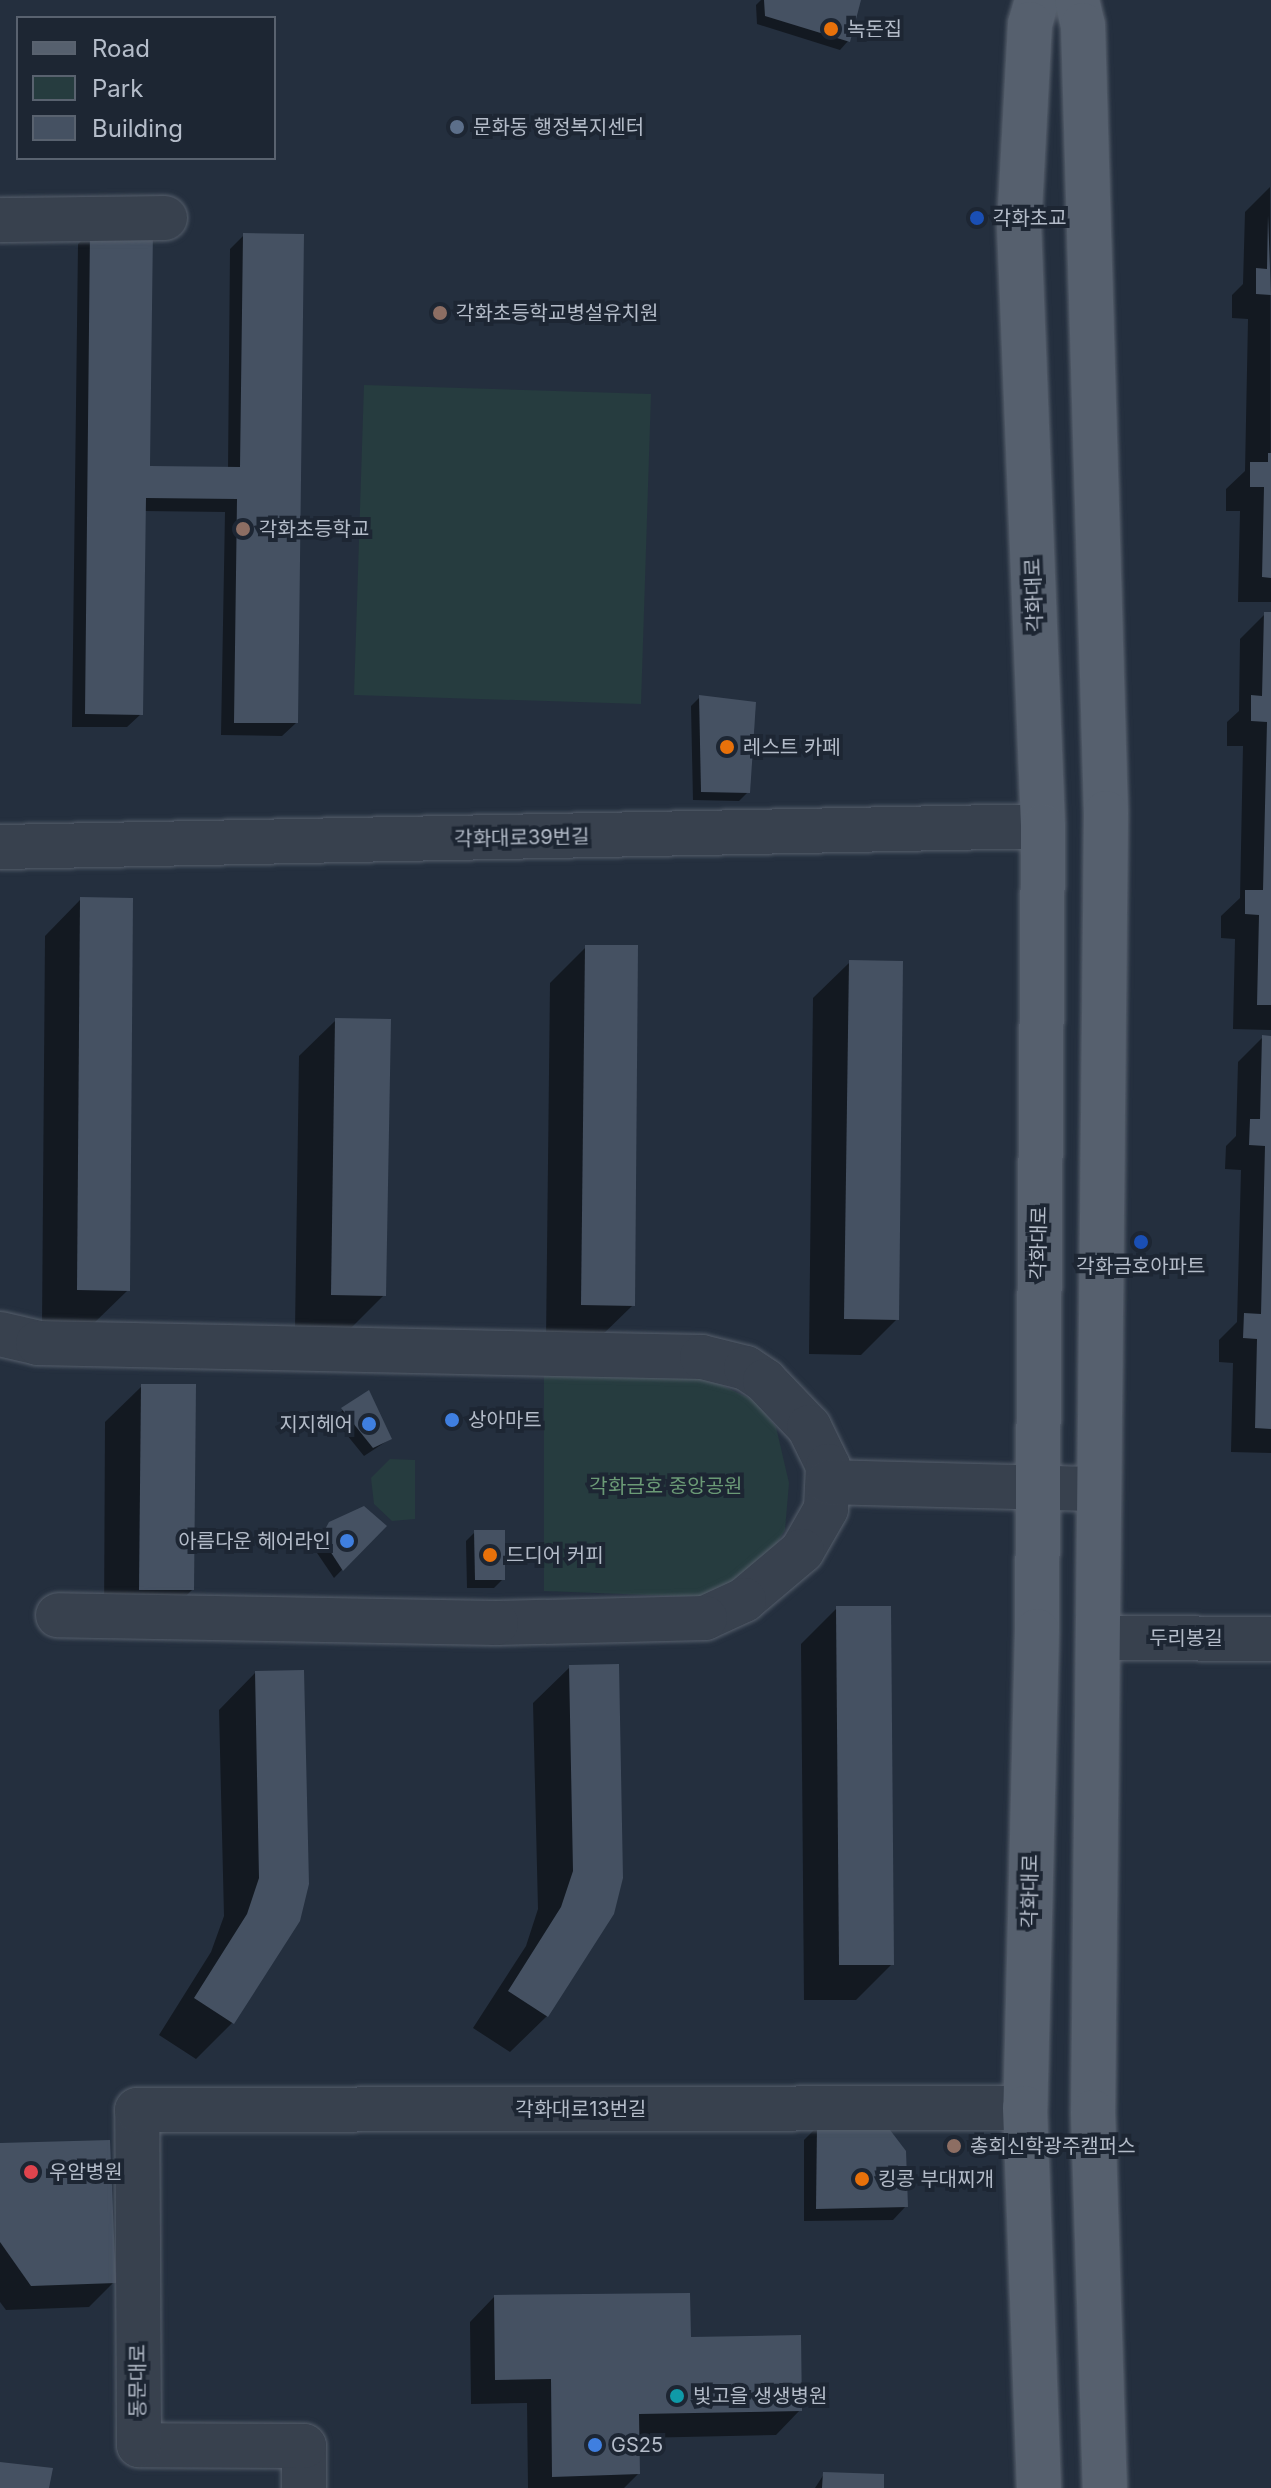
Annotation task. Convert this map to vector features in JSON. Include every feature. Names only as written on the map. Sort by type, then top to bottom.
[{"type":"main road","name":"각화대로","points":[[1037,0],[1030,24],[1019,225],[1043,826],[1037,1487],[1025,2108],[1039,2488]]},
{"type":"main road","points":[[1077,0],[1083,25],[1106,813],[1105,1255],[1098,1489],[1101,1638],[1093,2112],[1105,2488]]},
{"type":"street","points":[[0,220],[165,218]]},
{"type":"street","name":"각화대로39번길","points":[[0,847],[1043,826]]},
{"type":"street","points":[[0,1334],[38,1343],[702,1357],[746,1368],[784,1398],[821,1445],[828,1482],[819,1529],[802,1551],[744,1600],[705,1618],[496,1623],[58,1615]]},
{"type":"street","points":[[828,1482],[1098,1489]]},
{"type":"street","name":"두리봉길","points":[[1101,1638],[1271,1639]]},
{"type":"street","name":"각화대로13번길","points":[[137,2110],[1025,2108]]},
{"type":"street","name":"동문대로","points":[[137,2110],[139,2445],[304,2446],[304,2488]]},
{"type":"green space","points":[[364,385],[651,394],[641,704],[354,695]]},
{"type":"green space","name":"각화금호 중앙공원","points":[[544,1376],[706,1378],[755,1401],[776,1427],[789,1483],[785,1530],[760,1571],[702,1597],[544,1591]]},
{"type":"green space","points":[[390,1459],[415,1460],[415,1519],[392,1521],[374,1504],[371,1478]]},
{"type":"building","name":"녹돈집","points":[[764,0],[861,0],[850,42],[765,16]]},
{"type":"building","points":[[1268,215],[1271,295],[1256,294],[1256,268],[1267,269]]},
{"type":"building","points":[[90,229],[153,229],[150,466],[240,467],[243,233],[304,234],[298,723],[234,723],[237,499],[146,498],[143,715],[85,714]]},
{"type":"building","points":[[1268,453],[1271,453],[1271,578],[1262,577],[1264,487],[1250,487],[1250,462],[1268,462]]},
{"type":"building","points":[[1264,612],[1271,612],[1271,1005],[1257,1005],[1259,915],[1245,914],[1245,890],[1263,890],[1267,722],[1251,721],[1251,695],[1262,696]]},
{"type":"building","name":"레스트 카페","points":[[699,695],[756,702],[750,793],[701,792]]},
{"type":"building","points":[[80,897],[133,898],[130,1291],[77,1290]]},
{"type":"building","points":[[585,945],[638,945],[635,1306],[581,1305]]},
{"type":"building","points":[[849,960],[903,961],[899,1320],[844,1319]]},
{"type":"building","points":[[335,1018],[391,1019],[386,1296],[331,1295]]},
{"type":"building","points":[[1262,1035],[1271,1036],[1271,1429],[1255,1428],[1257,1339],[1243,1338],[1244,1313],[1261,1314],[1265,1146],[1249,1145],[1250,1119],[1260,1119]]},
{"type":"building","points":[[141,1384],[196,1384],[194,1590],[139,1590]]},
{"type":"building","name":"지지헤어","points":[[369,1390],[392,1439],[373,1448],[341,1408]]},
{"type":"building","name":"아름다운 헤어라인","points":[[364,1506],[387,1526],[343,1571],[321,1537],[329,1522]]},
{"type":"building","name":"드디어 커피","points":[[474,1530],[505,1530],[505,1580],[475,1580]]},
{"type":"building","points":[[836,1606],[891,1606],[894,1965],[839,1965]]},
{"type":"building","points":[[619,1664],[623,1878],[614,1914],[548,2017],[508,1991],[561,1907],[573,1871],[569,1665]]},
{"type":"building","points":[[304,1670],[309,1884],[300,1921],[234,2024],[194,1998],[247,1914],[259,1878],[255,1671]]},
{"type":"building","name":"킹콩 부대찌개","points":[[817,2124],[887,2126],[906,2151],[908,2207],[816,2209]]},
{"type":"building","points":[[110,2140],[116,2283],[31,2286],[0,2242],[0,2143]]},
{"type":"building","name":"빛고을 생생병원","points":[[690,2293],[691,2337],[801,2335],[802,2411],[639,2414],[640,2474],[552,2477],[551,2379],[495,2380],[494,2295]]},
{"type":"building","points":[[0,2462],[53,2468],[49,2488],[0,2488]]},
{"type":"building","points":[[823,2472],[884,2474],[884,2488],[822,2488]]},
{"type":"place","name":"녹돈집","points":[[831,29]]},
{"type":"place","name":"문화동 행정복지센터","points":[[457,127]]},
{"type":"place","name":"각화초교","points":[[977,218]]},
{"type":"place","name":"각화초등학교병설유치원","points":[[440,313]]},
{"type":"place","name":"각화초등학교","points":[[243,529]]},
{"type":"place","name":"레스트 카페","points":[[727,747]]},
{"type":"place","name":"각화금호아파트","points":[[1141,1242]]},
{"type":"place","name":"상아마트","points":[[452,1420]]},
{"type":"place","name":"지지헤어","points":[[369,1424]]},
{"type":"place","name":"아름다운 헤어라인","points":[[347,1541]]},
{"type":"place","name":"드디어 커피","points":[[490,1555]]},
{"type":"place","name":"총회신학광주캠퍼스","points":[[954,2146]]},
{"type":"place","name":"우암병원","points":[[31,2172]]},
{"type":"place","name":"킹콩 부대찌개","points":[[862,2179]]},
{"type":"place","name":"빛고을 생생병원","points":[[677,2396]]},
{"type":"place","name":"GS25","points":[[595,2445]]}]
